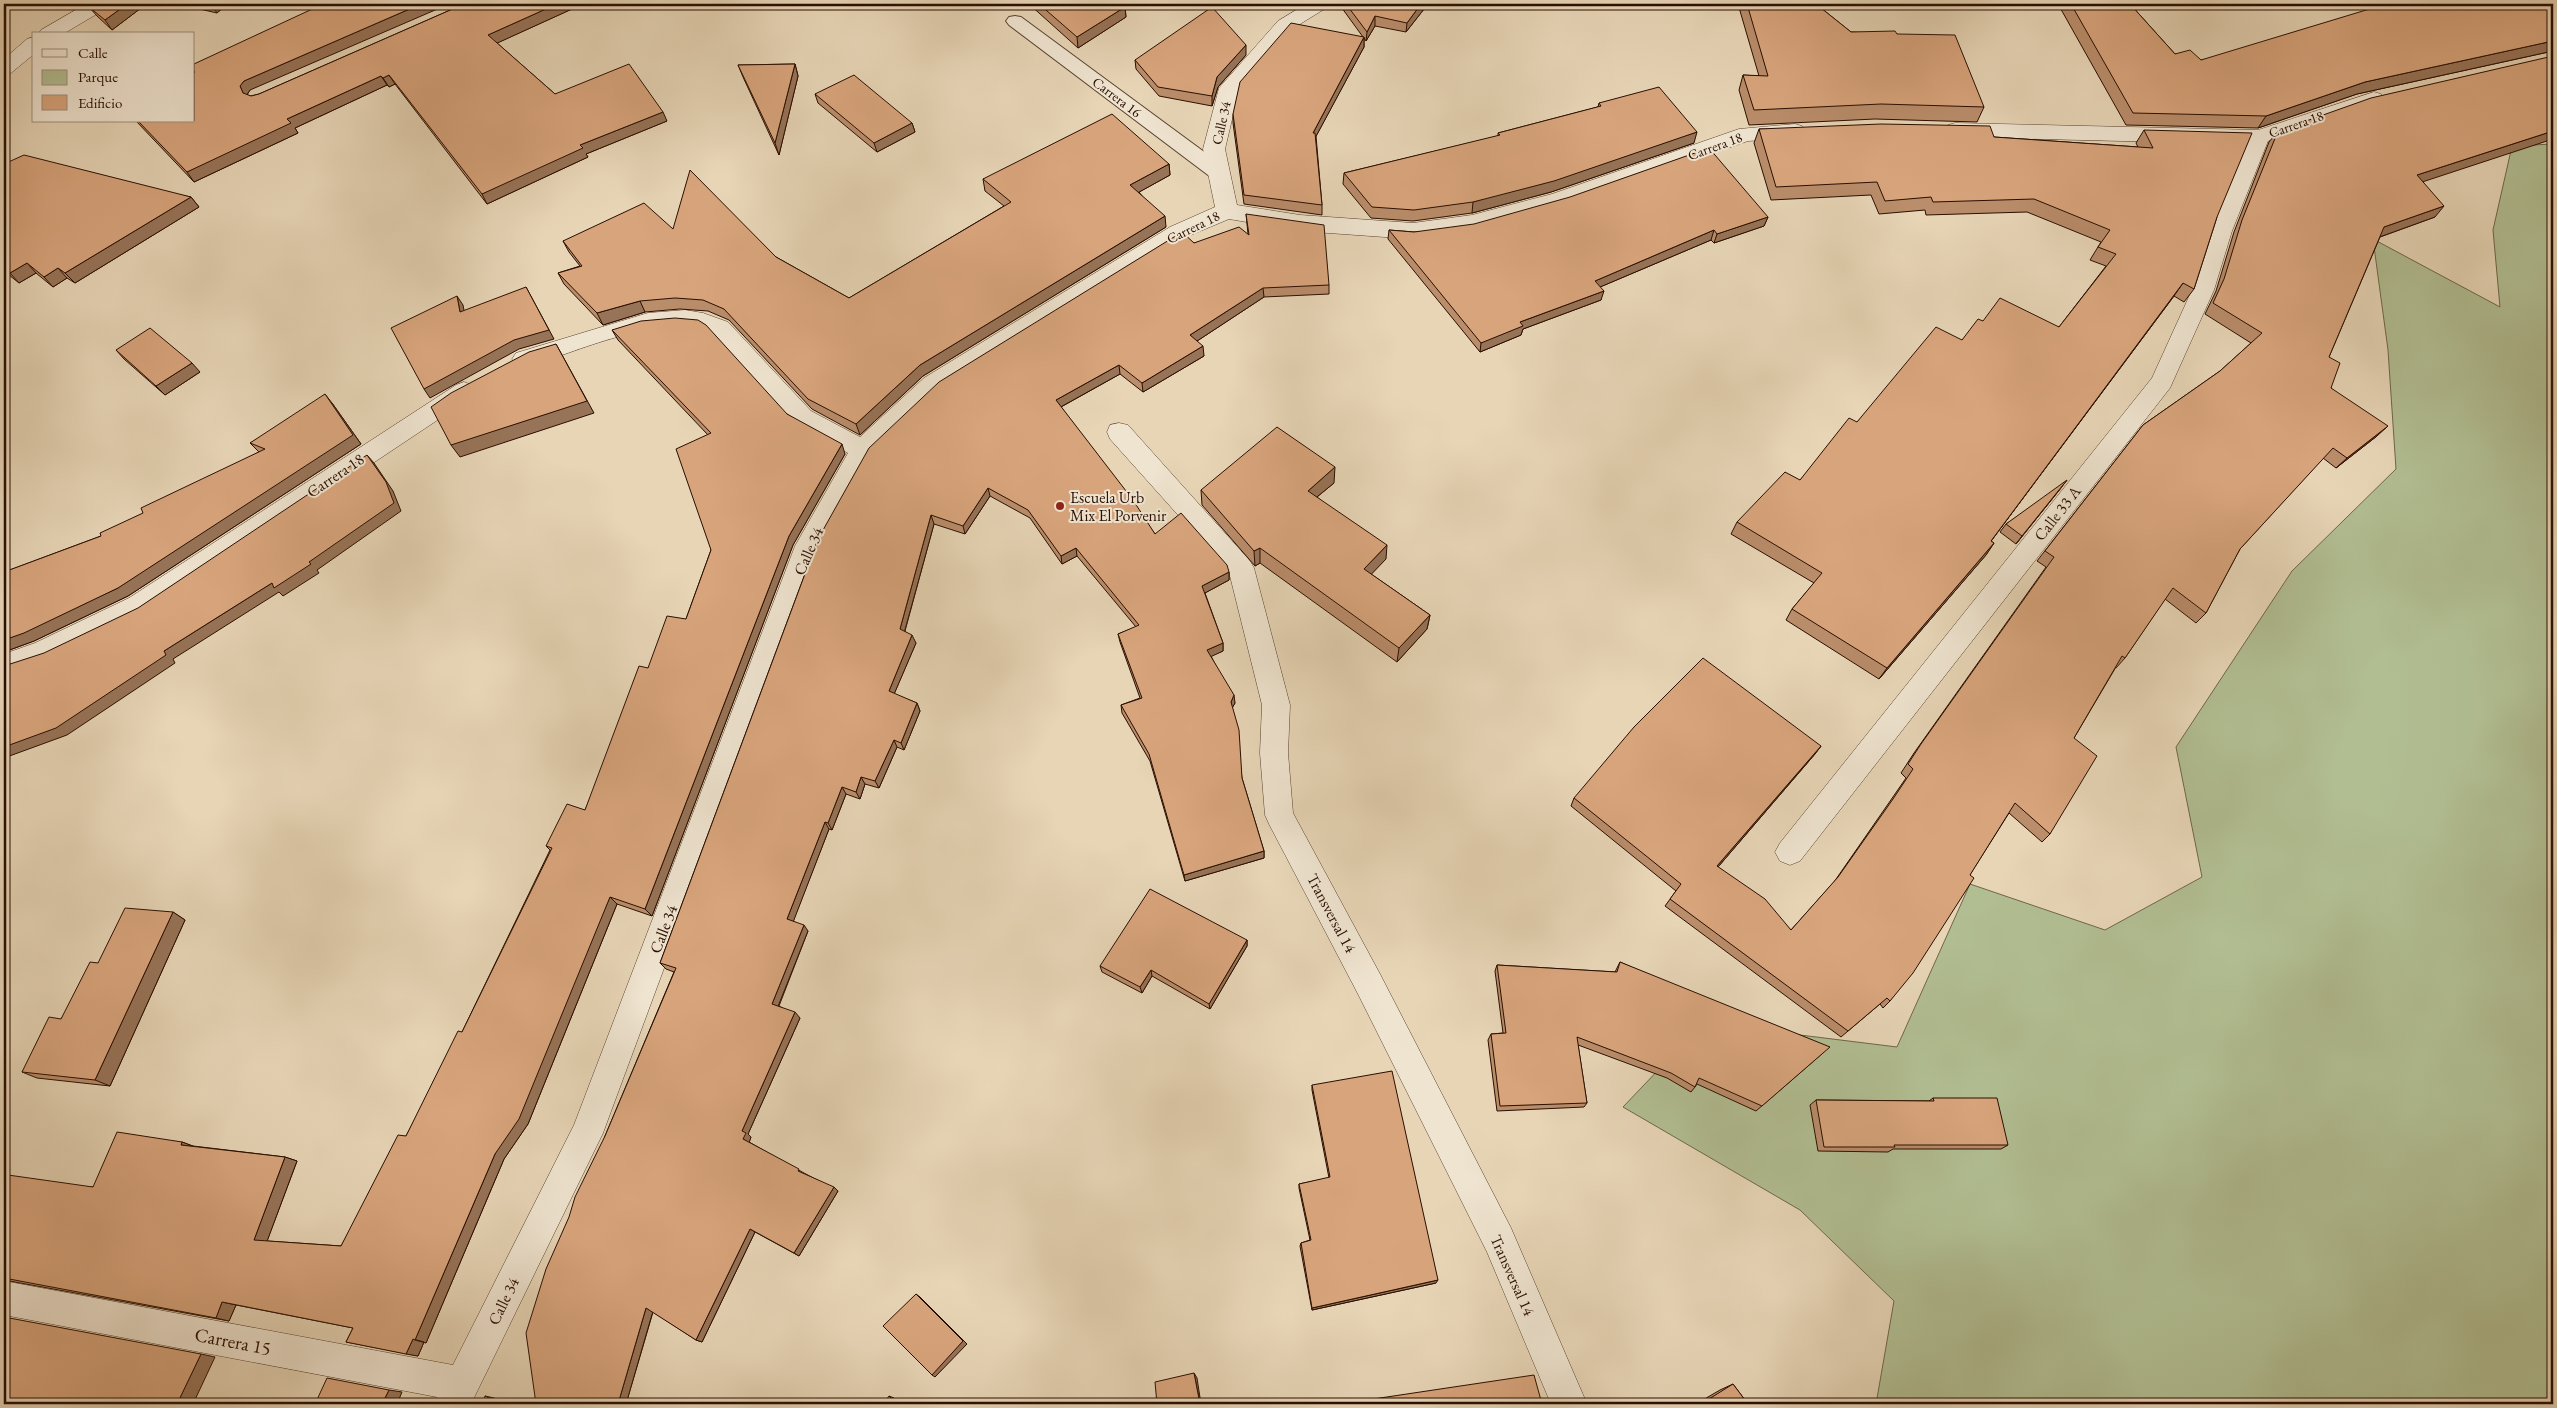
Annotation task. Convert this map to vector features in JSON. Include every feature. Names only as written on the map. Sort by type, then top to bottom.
[{"type":"street","points":[[51,32],[100,4]]},
{"type":"street","name":"Calle 34","points":[[1226,211],[1214,149],[1230,88],[1285,25],[1319,4]]},
{"type":"street","points":[[4,69],[32,45]]},
{"type":"street","name":"Carrera 18","points":[[1934,129],[2259,137],[2357,103],[2395,95]]},
{"type":"street","name":"Carrera 18","points":[[4,665],[44,652],[138,606],[451,398],[528,356],[646,322],[680,319],[708,321],[720,328],[802,417],[862,449],[932,384],[1178,232],[1226,211],[1300,223],[1413,231],[1472,223],[1559,199],[1746,134],[1816,130]]},
{"type":"street","name":"Calle 33 A","points":[[1790,852],[2162,382],[2203,290],[2221,231],[2259,137]]},
{"type":"street","name":"Transversal 14","points":[[1119,432],[1241,568],[1276,705],[1274,753],[1280,815],[1369,984],[1499,1240],[1569,1404]]},
{"type":"street","name":"Calle 34","points":[[457,1394],[587,1133],[808,546],[862,449]]},
{"type":"street","name":"Carrera 15","points":[[4,1298],[457,1394]]},
{"type":"lane","name":"Carrera 16","points":[[1015,21],[1219,173]]},
{"type":"green space","points":[[2553,144],[2553,1404],[1876,1404],[1894,1301],[1800,1210],[1623,1107],[1703,1023],[1897,1047],[1970,884],[2105,930],[2202,877],[2176,747],[2292,571],[2396,469],[2388,350],[2373,239],[2500,307],[2493,230],[2512,146]]},
{"type":"building","points":[[95,4],[127,4],[105,20],[89,7]]},
{"type":"building","points":[[323,4],[343,4],[348,8],[358,4],[421,4],[244,81],[240,86],[243,93],[251,96],[464,4],[557,4],[488,35],[555,94],[629,64],[663,112],[580,145],[583,148],[482,194],[389,75],[383,78],[381,76],[287,119],[291,123],[187,172],[139,122],[195,122],[195,64]]},
{"type":"building","points":[[1039,4],[1121,4],[1125,7],[1077,37]]},
{"type":"building","points":[[1346,4],[1421,4],[1407,23],[1375,16],[1367,32]]},
{"type":"building","points":[[1747,4],[1816,4],[1851,32],[1895,31],[1897,34],[1955,35],[1984,107],[1881,104],[1754,110],[1743,75],[1768,76]]},
{"type":"building","points":[[2071,4],[2130,4],[2175,54],[2190,50],[2201,60],[2386,4],[2553,4],[2553,41],[2365,82],[2266,116],[2133,113]]},
{"type":"building","points":[[1212,7],[1246,45],[1217,77],[1212,96],[1158,87],[1135,60]]},
{"type":"building","points":[[1291,23],[1364,37],[1313,133],[1315,133],[1322,205],[1244,195],[1233,114],[1240,82]]},
{"type":"building","points":[[2553,56],[2553,131],[2417,175],[2444,206],[2384,227],[2329,357],[2340,363],[2331,388],[2388,426],[2347,458],[2333,448],[2240,549],[2206,613],[2173,588],[2125,658],[2122,656],[2074,738],[2097,756],[2050,834],[2015,803],[1970,875],[1974,878],[1913,973],[1890,1001],[1887,998],[1848,1031],[1670,899],[1681,884],[1574,798],[1634,727],[1703,658],[1821,746],[1717,866],[1765,899],[1791,930],[1838,877],[1893,799],[1913,769],[1908,764],[1921,744],[2054,557],[2045,551],[2143,425],[2220,371],[2262,333],[2213,303],[2224,279],[2242,220],[2278,131],[2371,98]]},
{"type":"building","points":[[795,64],[775,143],[738,65]]},
{"type":"building","points":[[854,75],[912,123],[874,143],[815,94]]},
{"type":"building","points":[[1659,87],[1697,132],[1554,181],[1473,202],[1414,210],[1372,207],[1344,173],[1500,135],[1498,133],[1601,106],[1599,103]]},
{"type":"building","points":[[1112,114],[1169,164],[1130,185],[1165,216],[920,365],[856,424],[808,399],[724,309],[703,300],[675,298],[640,301],[597,313],[558,273],[582,266],[563,241],[644,203],[673,229],[690,170],[776,257],[849,298],[1011,202],[983,179]]},
{"type":"building","points":[[1881,124],[1990,126],[1994,137],[2153,148],[2144,130],[2252,133],[2217,217],[2194,289],[2183,283],[1991,541],[1994,543],[1887,668],[1792,609],[1822,573],[1737,522],[1785,472],[1800,480],[1849,418],[1857,422],[1936,327],[1962,340],[1978,319],[1983,321],[2000,298],[2059,327],[2116,254],[2098,247],[2110,230],[2034,199],[1933,202],[1931,197],[1885,201],[1877,182],[1776,187],[1759,129]]},
{"type":"building","points":[[1709,148],[1768,217],[1717,234],[1714,230],[1595,281],[1604,291],[1520,322],[1523,326],[1481,343],[1389,230],[1414,232],[1474,224],[1570,197]]},
{"type":"building","points":[[24,155],[191,197],[65,273],[58,268],[44,277],[27,263],[10,273],[4,269],[4,164]]},
{"type":"building","points":[[1246,214],[1324,225],[1329,285],[1263,288],[1190,335],[1203,346],[1142,383],[1119,365],[1056,400],[1133,500],[1155,534],[1181,513],[1227,565],[1229,572],[1202,586],[1223,643],[1207,650],[1234,695],[1231,702],[1239,730],[1242,778],[1264,851],[1184,875],[1149,754],[1121,705],[1142,698],[1118,634],[1139,625],[1076,548],[1061,556],[1028,510],[988,488],[963,526],[931,515],[900,629],[912,635],[889,691],[917,703],[901,743],[894,740],[875,781],[861,777],[856,792],[842,787],[828,823],[825,822],[787,919],[804,925],[772,1004],[795,1012],[742,1131],[746,1133],[743,1139],[799,1169],[798,1171],[834,1187],[794,1253],[750,1229],[696,1340],[646,1308],[618,1404],[536,1404],[526,1333],[546,1269],[569,1217],[575,1197],[605,1136],[676,968],[660,963],[818,539],[869,448],[939,382],[1182,232],[1194,243],[1239,227],[1249,235]]},
{"type":"building","points":[[526,287],[549,330],[514,340],[424,389],[391,328],[457,296],[460,312]]},
{"type":"building","points":[[675,318],[698,320],[706,325],[787,414],[842,444],[789,536],[645,909],[610,897],[519,1119],[495,1154],[415,1340],[413,1339],[406,1354],[346,1342],[353,1328],[222,1302],[216,1318],[4,1278],[4,1185],[8,1175],[93,1187],[117,1132],[182,1142],[181,1145],[285,1157],[254,1240],[341,1246],[398,1135],[406,1136],[458,1031],[462,1032],[552,848],[546,846],[567,804],[585,810],[639,666],[648,668],[667,616],[686,619],[711,550],[676,449],[711,433],[612,330],[641,321]]},
{"type":"building","points":[[150,328],[192,363],[156,386],[116,350]]},
{"type":"building","points":[[556,344],[587,401],[451,445],[431,407],[451,393],[529,352]]},
{"type":"building","points":[[325,394],[353,435],[118,588],[24,633],[4,640],[4,572],[101,536],[100,533],[143,513],[141,508],[265,449],[250,443]]},
{"type":"building","points":[[1277,427],[1335,467],[1308,491],[1387,545],[1364,569],[1430,615],[1399,648],[1260,548],[1254,551],[1201,490]]},
{"type":"building","points":[[367,455],[386,482],[394,503],[309,562],[311,564],[274,588],[272,583],[164,651],[166,655],[56,728],[4,747],[4,666],[44,653],[138,608]]},
{"type":"building","points":[[2067,480],[2022,536],[2006,524]]},
{"type":"building","points":[[1150,889],[1247,940],[1209,1004],[1151,970],[1140,987],[1100,966]]},
{"type":"building","points":[[125,908],[173,912],[95,1080],[22,1072],[49,1017],[61,1019],[90,962],[98,963]]},
{"type":"building","points":[[1620,962],[1830,1047],[1762,1106],[1699,1078],[1695,1087],[1671,1073],[1577,1037],[1587,1103],[1500,1106],[1491,1034],[1506,1033],[1497,965],[1617,972]]},
{"type":"building","points":[[1392,1071],[1438,1280],[1312,1308],[1301,1243],[1311,1240],[1299,1184],[1330,1177],[1312,1085]]},
{"type":"building","points":[[1933,1098],[1997,1098],[2008,1145],[1824,1147],[1816,1100],[1934,1101]]},
{"type":"building","points":[[916,1294],[963,1341],[932,1375],[883,1326]]},
{"type":"building","points":[[4,1317],[201,1354],[177,1404],[4,1404]]},
{"type":"building","points":[[1194,1373],[1200,1404],[1157,1404],[1155,1382]]},
{"type":"building","points":[[1534,1375],[1542,1404],[1340,1404]]},
{"type":"building","points":[[327,1378],[389,1390],[382,1404],[315,1404]]},
{"type":"building","points":[[1733,1384],[1748,1404],[1701,1404]]},
{"type":"building","points":[[485,1396],[501,1404],[482,1404]]},
{"type":"building","points":[[889,1396],[897,1404],[883,1404]]},
{"type":"place","name":"Escuela Urb Mix El Porvenir","points":[[1060,506]]}]
